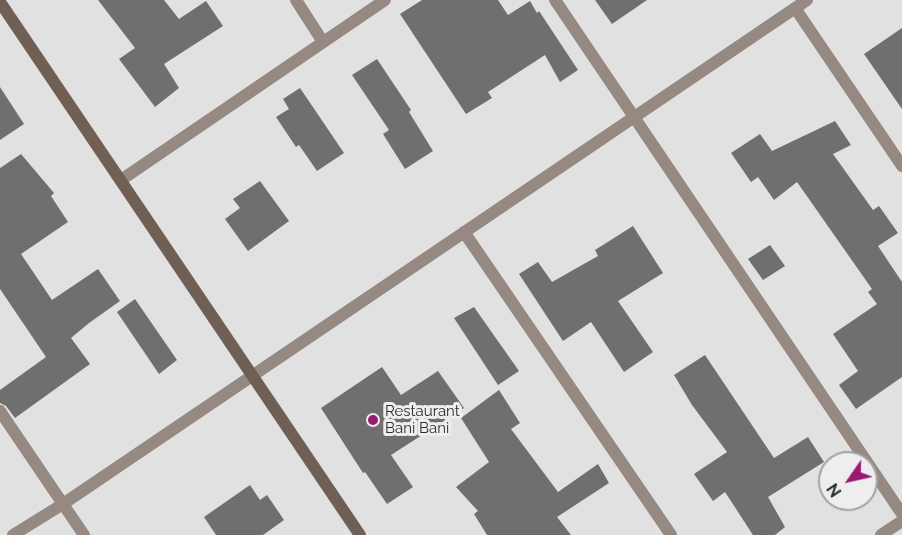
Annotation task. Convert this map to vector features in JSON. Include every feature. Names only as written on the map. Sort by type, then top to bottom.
[{"type":"street","points":[[296,0],[323,42]]},
{"type":"street","points":[[121,180],[385,0]]},
{"type":"street","points":[[555,0],[902,514]]},
{"type":"street","points":[[13,535],[63,504],[807,0]]},
{"type":"street","points":[[0,2],[360,535]]},
{"type":"street","points":[[795,8],[902,166]]},
{"type":"street","points":[[464,232],[671,535]]},
{"type":"street","points":[[0,411],[84,535]]},
{"type":"street","points":[[881,535],[902,521]]},
{"type":"building","points":[[98,0],[164,0],[179,19],[206,1],[223,26],[164,64],[179,88],[155,107],[119,59],[135,48]]},
{"type":"building","points":[[422,0],[498,0],[508,15],[530,1],[578,70],[560,82],[545,55],[488,92],[492,98],[466,114],[400,14]]},
{"type":"building","points":[[595,0],[647,0],[612,24]]},
{"type":"building","points":[[902,28],[902,109],[864,54]]},
{"type":"building","points":[[377,59],[411,110],[409,112],[433,151],[405,169],[383,134],[389,130],[352,75]]},
{"type":"building","points":[[0,87],[24,124],[0,140]]},
{"type":"building","points":[[300,88],[344,153],[317,171],[299,145],[296,147],[276,117],[289,109],[283,99]]},
{"type":"building","points":[[835,121],[851,145],[833,154],[873,210],[879,206],[898,233],[878,246],[902,282],[902,377],[856,409],[839,385],[858,371],[833,334],[877,304],[868,292],[872,289],[797,182],[774,200],[758,177],[751,182],[731,153],[760,134],[772,151]]},
{"type":"building","points":[[21,154],[54,193],[51,196],[68,222],[21,254],[52,300],[98,269],[120,301],[71,338],[90,364],[15,418],[6,406],[0,403],[0,390],[46,357],[0,289],[0,168]]},
{"type":"building","points":[[260,181],[289,221],[248,251],[225,219],[240,208],[233,199]]},
{"type":"building","points":[[633,226],[663,273],[618,301],[653,352],[624,372],[591,322],[563,341],[519,274],[538,262],[552,282],[598,256],[595,250]]},
{"type":"building","points":[[770,245],[785,266],[763,280],[748,259]]},
{"type":"building","points":[[135,299],[177,360],[159,374],[117,312]]},
{"type":"building","points":[[474,307],[519,371],[498,385],[454,318]]},
{"type":"building","points":[[705,355],[774,458],[808,437],[818,453],[818,466],[768,497],[785,527],[775,535],[753,535],[725,492],[713,501],[694,474],[727,452],[692,405],[674,375]]},
{"type":"building","name":"Restaurant Bani Bani","points":[[382,367],[401,395],[438,371],[464,408],[391,455],[413,487],[387,504],[365,472],[363,473],[321,408]]},
{"type":"building","points":[[499,390],[520,423],[511,429],[558,492],[598,464],[609,483],[557,517],[571,535],[487,535],[474,514],[478,511],[456,487],[489,462],[461,418]]},
{"type":"building","points":[[250,485],[260,500],[267,495],[284,520],[263,535],[216,535],[204,517]]},
{"type":"place","name":"Restaurant Bani Bani","points":[[373,420]]}]
